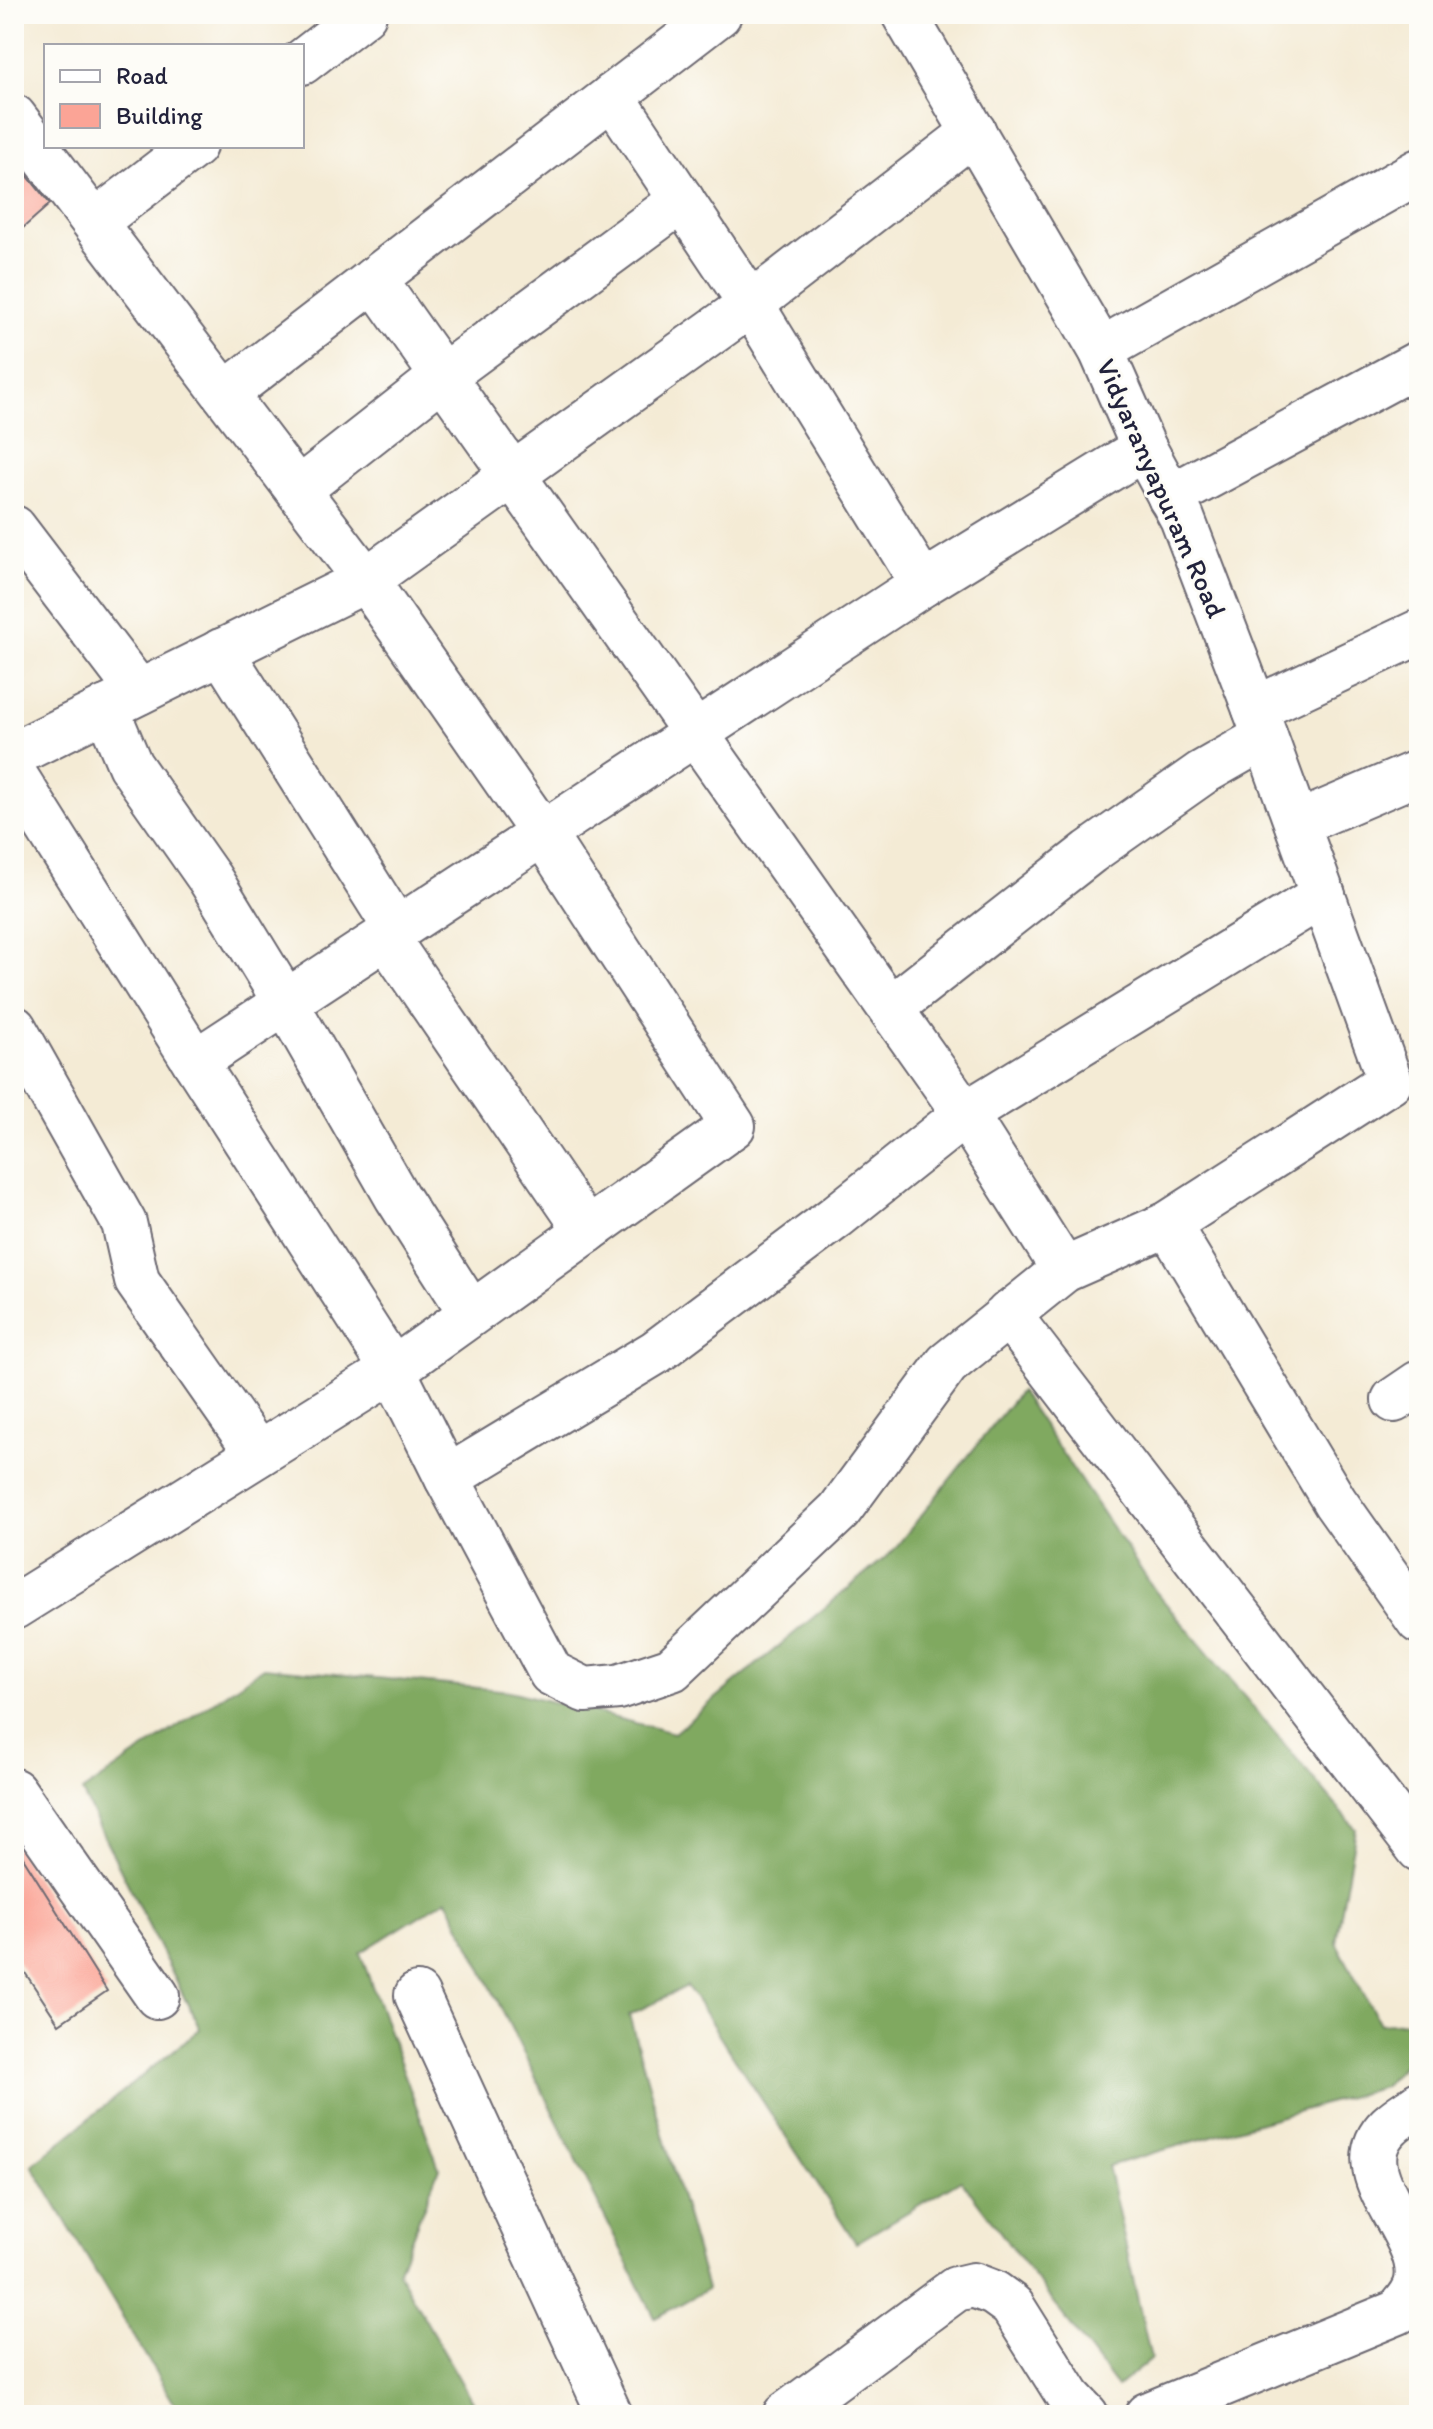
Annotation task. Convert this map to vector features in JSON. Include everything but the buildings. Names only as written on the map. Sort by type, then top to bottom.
[{"type":"street","points":[[304,60],[364,14]]},
{"type":"street","points":[[225,394],[719,14]]},
{"type":"street","name":"Vidyaranyapuram Road","points":[[904,14],[1101,350],[1144,448],[1182,518],[1390,1081],[1168,1224]]},
{"type":"street","points":[[612,96],[751,304],[923,584]]},
{"type":"street","points":[[14,117],[366,580],[543,834],[733,1126],[393,1370],[14,1607]]},
{"type":"street","points":[[14,754],[366,580],[751,304],[974,132]]},
{"type":"street","points":[[95,222],[191,148]]},
{"type":"street","points":[[1101,350],[1419,171]]},
{"type":"street","points":[[298,490],[443,376],[682,200]]},
{"type":"street","points":[[374,279],[965,1114],[1064,1270]]},
{"type":"street","points":[[1170,497],[1419,363]]},
{"type":"street","points":[[195,1062],[923,584],[1144,448]]},
{"type":"street","points":[[14,528],[122,700],[130,765],[210,879],[286,1003],[397,1197],[471,1313]]},
{"type":"street","points":[[891,1008],[1090,852],[1202,773],[1260,723],[1419,632]]},
{"type":"street","points":[[221,651],[391,933],[587,1231]]},
{"type":"street","points":[[1297,824],[1419,772]]},
{"type":"street","points":[[14,774],[393,1370],[551,1673],[585,1690],[618,1687],[672,1669],[839,1511],[947,1364],[1064,1270],[1168,1224],[1335,1502],[1419,1621]]},
{"type":"street","points":[[447,1478],[656,1352],[836,1217],[965,1114],[1323,895]]},
{"type":"street","points":[[14,1028],[124,1223],[137,1281],[258,1454]]},
{"type":"street","points":[[1008,1314],[1419,1849]]},
{"type":"street","points":[[14,1791],[157,1996]]},
{"type":"street","points":[[417,1995],[610,2415]]},
{"type":"street","points":[[1147,2415],[1398,2312],[1416,2300],[1418,2279],[1415,2255],[1377,2179],[1375,2159],[1378,2142],[1388,2127],[1419,2104]]},
{"type":"street","points":[[785,2415],[956,2289],[973,2285],[994,2293],[1012,2306],[1069,2397],[1086,2415]]},
{"type":"green space","points":[[1020,1391],[1156,1592],[1356,1829],[1336,1942],[1380,2024],[1419,2021],[1419,2048],[1383,2087],[1108,2166],[1151,2359],[1117,2387],[961,2180],[856,2243],[687,1986],[629,2015],[707,2289],[655,2318],[447,1899],[360,1953],[439,2168],[398,2272],[480,2415],[181,2415],[32,2165],[200,2029],[82,1792],[264,1667],[510,1691],[674,1733],[892,1552]]}]
